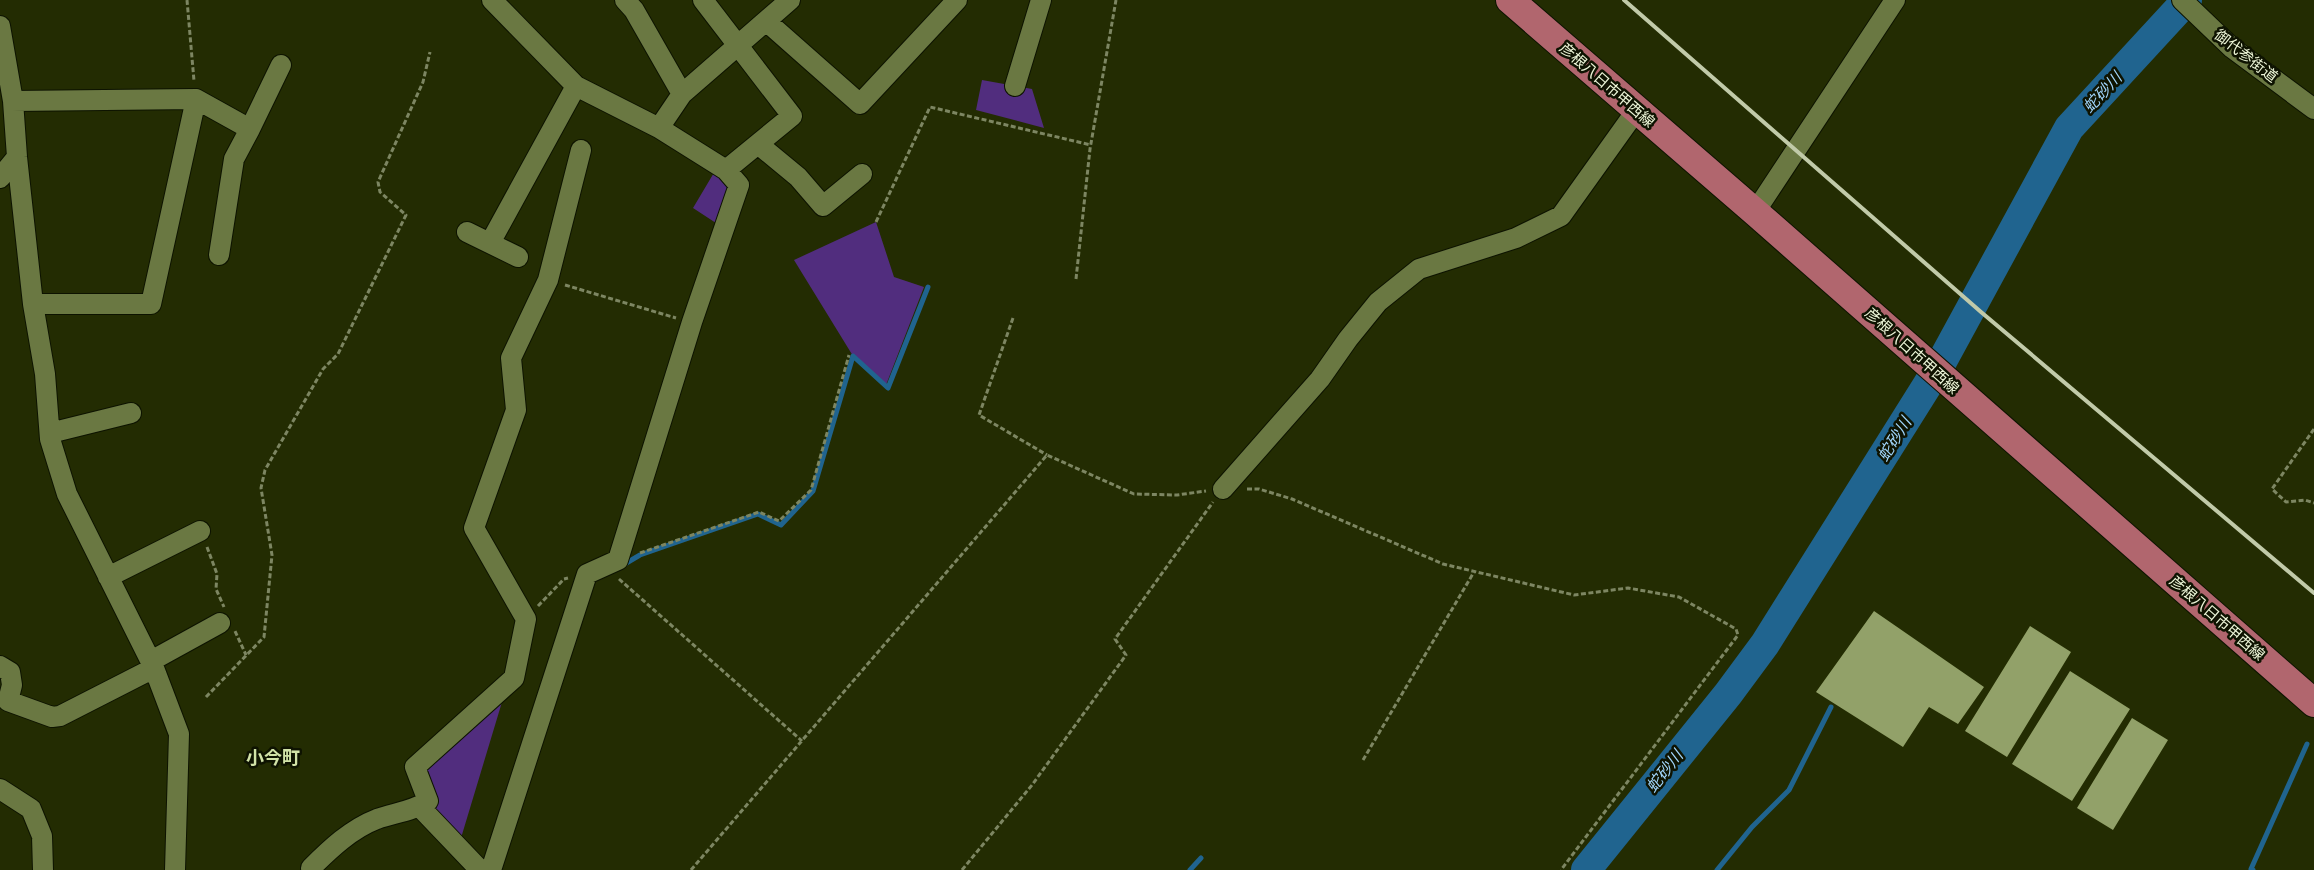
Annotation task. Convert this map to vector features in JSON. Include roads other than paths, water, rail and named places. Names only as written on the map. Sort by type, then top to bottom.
[{"type":"main road","name":"彦根八日市甲西線","points":[[1510,0],[1755,212],[2314,703]]},
{"type":"street","points":[[491,870],[692,322],[739,185],[726,170],[659,128],[576,86],[492,0]]},
{"type":"street","points":[[625,0],[634,10],[682,94]]},
{"type":"street","points":[[703,0],[792,116],[726,170]]},
{"type":"street","points":[[659,128],[682,94],[790,0]]},
{"type":"street","points":[[766,21],[860,104],[957,0]]},
{"type":"street","points":[[1015,86],[1041,0]]},
{"type":"street","points":[[1755,212],[1895,0]]},
{"type":"street","name":"御代参街道","points":[[2185,4],[2232,48],[2314,109]]},
{"type":"street","points":[[0,26],[13,101],[17,157],[33,304],[45,374],[50,433],[67,494],[152,665],[179,734],[175,870]]},
{"type":"street","points":[[219,254],[234,160],[281,65]]},
{"type":"street","points":[[490,244],[576,86]]},
{"type":"street","points":[[13,101],[196,99],[250,129]]},
{"type":"street","points":[[33,304],[151,304],[196,99]]},
{"type":"street","points":[[1222,490],[1289,416],[1378,302],[1419,269],[1516,238],[1561,216],[1636,111]]},
{"type":"street","points":[[758,144],[798,177],[823,206],[862,174]]},
{"type":"street","points":[[311,868],[337,843],[375,820],[419,806],[428,801],[416,767],[514,678],[526,619],[474,528],[516,410],[510,358],[548,280],[581,150]]},
{"type":"street","points":[[0,178],[17,157]]},
{"type":"street","points":[[467,232],[518,257]]},
{"type":"street","points":[[50,433],[131,413]]},
{"type":"street","points":[[108,578],[200,531]]},
{"type":"street","points":[[0,666],[10,672],[12,685],[8,701],[52,717],[60,716],[152,665],[226,620]]},
{"type":"street","points":[[0,789],[31,809],[42,836],[43,870]]},
{"type":"street","points":[[419,806],[480,870]]},
{"type":"waterway","name":"蛇砂川","points":[[1586,870],[1728,694],[1765,644],[1940,365],[2069,128],[2187,0]]},
{"type":"waterway","points":[[623,565],[640,555],[758,514],[781,525],[813,491],[853,356],[888,388],[928,287]]},
{"type":"waterway","points":[[1717,870],[1752,827],[1789,790],[1831,707]]},
{"type":"waterway","points":[[2253,870],[2251,869],[2307,744]]},
{"type":"waterway","points":[[1190,870],[1201,858]]},
{"type":"railway","points":[[1624,0],[1981,312],[2314,593]]},
{"type":"district","name":"小今町","points":[[273,758]]}]
